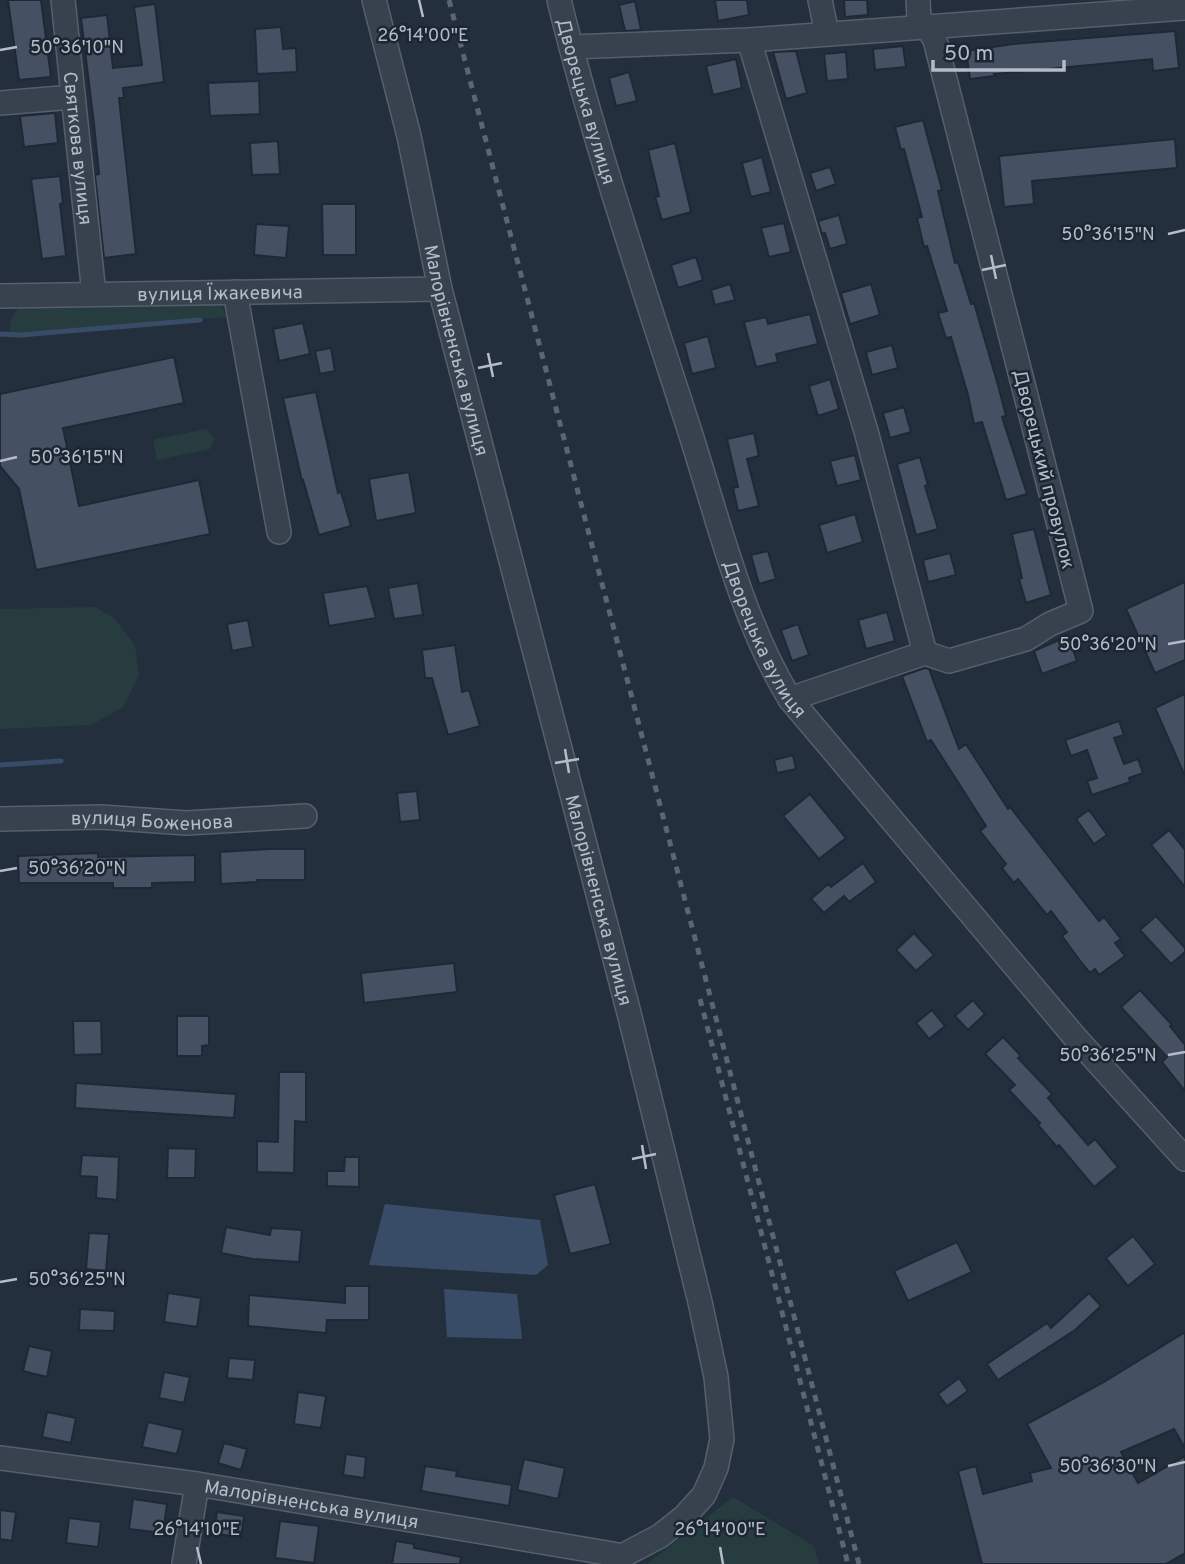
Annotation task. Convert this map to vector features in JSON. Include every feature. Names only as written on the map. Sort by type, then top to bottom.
[{"type":"street","name":"Святкова вулиця","points":[[63,0],[94,294]]},
{"type":"street","name":"Малорівненська вулиця","points":[[0,1458],[197,1484],[620,1560],[660,1536],[684,1517],[704,1495],[716,1468],[722,1439],[721,1411],[700,1302],[664,1153],[440,289],[409,136],[374,0]]},
{"type":"street","name":"Дворецька вулиця","points":[[559,0],[611,187],[744,599],[770,666],[790,699],[1074,1036],[1185,1159]]},
{"type":"street","points":[[820,0],[827,34]]},
{"type":"street","name":"Дворецький провулок","points":[[790,699],[925,653],[949,661],[1026,639],[1050,624],[1081,611],[935,40],[919,19],[918,0]]},
{"type":"street","points":[[570,47],[749,40],[1185,8]]},
{"type":"street","points":[[749,40],[866,431],[925,653]]},
{"type":"street","points":[[0,103],[73,97]]},
{"type":"street","name":"вулиця Їжакевича","points":[[0,296],[440,289]]},
{"type":"street","points":[[235,292],[279,532]]},
{"type":"street","name":"вулиця Боженова","points":[[0,819],[101,817],[186,823],[305,816]]},
{"type":"street","points":[[184,1564],[197,1484]]},
{"type":"green space","points":[[216,302],[221,305],[227,317],[10,336],[12,318],[16,311],[25,305]]},
{"type":"green space","points":[[206,429],[215,438],[210,449],[157,460],[153,440]]},
{"type":"green space","points":[[95,607],[115,619],[135,646],[139,675],[123,707],[91,725],[0,729],[0,609]]},
{"type":"green space","points":[[733,1497],[814,1546],[819,1564],[647,1564]]},
{"type":"water","points":[[385,1204],[540,1220],[548,1265],[536,1275],[369,1265]]},
{"type":"water","points":[[444,1289],[517,1294],[522,1339],[447,1337]]},
{"type":"building","points":[[8,0],[41,0],[51,77],[19,80]]},
{"type":"building","points":[[715,0],[747,0],[749,15],[718,21]]},
{"type":"building","points":[[844,0],[867,0],[868,15],[845,17]]},
{"type":"building","points":[[635,1],[641,30],[625,31],[619,5]]},
{"type":"building","points":[[155,4],[164,82],[123,88],[124,98],[119,98],[136,254],[104,258],[95,175],[99,174],[81,18],[107,15],[113,68],[142,65],[134,7]]},
{"type":"building","points":[[281,27],[283,49],[296,48],[297,72],[257,74],[255,29]]},
{"type":"building","points":[[1175,31],[1179,68],[1153,71],[1152,59],[994,74],[995,76],[970,79],[966,51],[1013,44]]},
{"type":"building","points":[[903,46],[906,67],[875,70],[873,49]]},
{"type":"building","points":[[796,51],[807,93],[786,99],[773,52]]},
{"type":"building","points":[[846,52],[848,79],[827,81],[824,54]]},
{"type":"building","points":[[736,59],[742,88],[713,95],[706,66]]},
{"type":"building","points":[[629,72],[637,101],[616,106],[609,78]]},
{"type":"building","points":[[259,81],[260,114],[210,116],[208,83]]},
{"type":"building","points":[[55,113],[58,143],[24,147],[20,116]]},
{"type":"building","points":[[923,120],[942,190],[938,191],[955,263],[958,262],[971,304],[974,303],[1006,416],[1002,417],[1027,494],[1006,500],[982,422],[974,424],[951,337],[946,338],[938,313],[947,311],[927,246],[924,247],[917,218],[922,217],[904,149],[901,150],[895,127]]},
{"type":"building","points":[[1175,139],[1177,168],[1032,181],[1034,204],[1004,207],[999,156]]},
{"type":"building","points":[[278,141],[280,174],[252,175],[250,143]]},
{"type":"building","points":[[675,143],[691,212],[662,220],[655,197],[659,196],[648,150]]},
{"type":"building","points":[[762,157],[771,192],[751,197],[742,163]]},
{"type":"building","points":[[830,167],[836,184],[816,191],[810,173]]},
{"type":"building","points":[[60,176],[66,256],[42,259],[31,179]]},
{"type":"building","points":[[322,204],[356,204],[356,255],[323,255]]},
{"type":"building","points":[[839,215],[847,244],[830,249],[818,221]]},
{"type":"building","points":[[784,223],[791,252],[769,257],[761,228]]},
{"type":"building","points":[[256,224],[289,226],[286,258],[254,255]]},
{"type":"building","points":[[696,257],[703,280],[678,288],[671,265]]},
{"type":"building","points":[[730,284],[735,300],[715,305],[711,290]]},
{"type":"building","points":[[871,284],[880,315],[850,324],[841,293]]},
{"type":"building","points":[[810,314],[818,344],[776,354],[778,362],[756,367],[744,322],[766,317],[768,324]]},
{"type":"building","points":[[303,323],[310,354],[279,361],[273,329]]},
{"type":"building","points":[[708,336],[716,368],[692,374],[684,343]]},
{"type":"building","points":[[892,345],[898,368],[872,375],[866,352]]},
{"type":"building","points":[[331,348],[335,371],[320,374],[315,351]]},
{"type":"building","points":[[174,357],[184,403],[63,428],[79,506],[199,480],[210,534],[36,570],[19,489],[0,466],[0,394]]},
{"type":"building","points":[[830,379],[839,409],[818,416],[809,386]]},
{"type":"building","points":[[316,392],[338,493],[341,492],[351,526],[319,535],[302,481],[283,398]]},
{"type":"building","points":[[904,407],[911,432],[890,438],[883,413]]},
{"type":"building","points":[[754,433],[759,456],[747,459],[759,506],[738,511],[733,488],[738,487],[727,439]]},
{"type":"building","points":[[855,455],[861,480],[837,486],[830,461]]},
{"type":"building","points":[[920,457],[928,485],[925,486],[938,529],[916,535],[897,464]]},
{"type":"building","points":[[409,472],[416,513],[376,521],[369,479]]},
{"type":"building","points":[[855,514],[863,542],[827,553],[819,525]]},
{"type":"building","points":[[1034,529],[1051,595],[1026,603],[1012,534]]},
{"type":"building","points":[[768,551],[776,579],[759,584],[751,555]]},
{"type":"building","points":[[950,553],[956,575],[928,582],[923,560]]},
{"type":"building","points":[[1185,582],[1185,660],[1155,673],[1126,609]]},
{"type":"building","points":[[418,583],[423,615],[394,619],[388,588]]},
{"type":"building","points":[[367,586],[376,618],[329,626],[323,593]]},
{"type":"building","points":[[887,612],[895,641],[866,649],[858,620]]},
{"type":"building","points":[[248,620],[253,647],[232,651],[227,624]]},
{"type":"building","points":[[798,624],[809,655],[792,661],[781,630]]},
{"type":"building","points":[[1068,636],[1077,661],[1042,674],[1034,651]]},
{"type":"building","points":[[455,645],[462,692],[469,690],[480,726],[448,735],[432,678],[425,678],[422,650]]},
{"type":"building","points":[[929,669],[959,749],[966,744],[1008,809],[1010,807],[1099,921],[1104,917],[1121,939],[1115,943],[1125,956],[1099,975],[1095,969],[1090,973],[1081,962],[1062,936],[1067,932],[1051,911],[1047,915],[1018,879],[1014,883],[1002,868],[1006,864],[980,831],[986,826],[931,740],[927,742],[902,676]]},
{"type":"building","points":[[1185,694],[1185,776],[1155,708]]},
{"type":"building","points":[[1119,721],[1124,735],[1114,738],[1124,764],[1138,759],[1143,773],[1129,778],[1130,782],[1092,795],[1087,781],[1097,778],[1087,750],[1071,756],[1065,740]]},
{"type":"building","points":[[793,755],[796,769],[777,773],[774,760]]},
{"type":"building","points":[[417,791],[420,820],[400,822],[397,793]]},
{"type":"building","points":[[810,794],[846,838],[819,859],[783,816]]},
{"type":"building","points":[[1089,810],[1107,835],[1094,844],[1076,819]]},
{"type":"building","points":[[1169,830],[1185,850],[1185,887],[1151,845]]},
{"type":"building","points":[[305,849],[305,880],[257,880],[221,884],[220,852]]},
{"type":"building","points":[[98,853],[98,857],[195,855],[195,882],[152,883],[152,888],[113,888],[113,883],[19,883],[18,856]]},
{"type":"building","points":[[863,863],[876,882],[849,902],[844,896],[824,913],[811,899],[828,884],[831,887]]},
{"type":"building","points":[[1156,916],[1185,948],[1185,952],[1171,964],[1140,930]]},
{"type":"building","points":[[914,933],[934,955],[916,971],[896,950]]},
{"type":"building","points":[[454,963],[457,992],[364,1003],[361,973]]},
{"type":"building","points":[[1140,990],[1172,1025],[1170,1026],[1185,1045],[1185,1091],[1162,1062],[1167,1057],[1121,1007]]},
{"type":"building","points":[[973,1000],[985,1014],[968,1030],[955,1016]]},
{"type":"building","points":[[932,1010],[945,1026],[929,1039],[916,1023]]},
{"type":"building","points":[[177,1016],[209,1016],[209,1045],[202,1046],[202,1056],[177,1056]]},
{"type":"building","points":[[73,1021],[101,1021],[102,1054],[74,1055]]},
{"type":"building","points":[[1003,1037],[1021,1056],[1018,1058],[1052,1094],[1048,1098],[1088,1145],[1095,1139],[1118,1167],[1094,1187],[1009,1090],[1015,1085],[985,1054]]},
{"type":"building","points":[[279,1072],[306,1072],[306,1122],[295,1121],[294,1173],[257,1172],[257,1141],[278,1142]]},
{"type":"building","points":[[76,1083],[236,1094],[234,1118],[75,1108]]},
{"type":"building","points":[[168,1148],[196,1149],[195,1178],[167,1178]]},
{"type":"building","points":[[82,1155],[119,1157],[117,1200],[96,1198],[97,1177],[80,1176]]},
{"type":"building","points":[[345,1157],[359,1157],[359,1187],[327,1186],[327,1171],[344,1171]]},
{"type":"building","points":[[595,1184],[611,1244],[570,1254],[554,1195]]},
{"type":"building","points":[[226,1227],[270,1235],[271,1228],[302,1230],[299,1262],[253,1259],[221,1253]]},
{"type":"building","points":[[89,1233],[109,1234],[106,1271],[86,1269]]},
{"type":"building","points":[[1133,1236],[1155,1264],[1128,1286],[1106,1258]]},
{"type":"building","points":[[957,1242],[972,1272],[908,1301],[894,1271]]},
{"type":"building","points":[[345,1286],[369,1286],[369,1320],[327,1320],[326,1333],[248,1326],[249,1295],[345,1303]]},
{"type":"building","points":[[168,1293],[201,1298],[197,1327],[164,1322]]},
{"type":"building","points":[[1089,1293],[1101,1306],[1075,1330],[998,1380],[987,1364],[1047,1323],[1051,1328]]},
{"type":"building","points":[[80,1309],[115,1311],[114,1331],[79,1330]]},
{"type":"building","points":[[1185,1332],[1185,1448],[1174,1429],[1121,1452],[1138,1483],[1185,1456],[1185,1553],[1166,1564],[982,1564],[958,1471],[976,1466],[983,1494],[1032,1481],[1030,1473],[1051,1468],[1027,1424],[1104,1382]]},
{"type":"building","points":[[29,1346],[52,1351],[47,1377],[23,1371]]},
{"type":"building","points":[[229,1358],[255,1360],[253,1380],[227,1378]]},
{"type":"building","points":[[164,1372],[190,1377],[184,1403],[159,1398]]},
{"type":"building","points":[[959,1378],[968,1391],[947,1406],[938,1394]]},
{"type":"building","points":[[298,1392],[326,1396],[321,1428],[294,1424]]},
{"type":"building","points":[[47,1412],[76,1418],[71,1443],[42,1437]]},
{"type":"building","points":[[148,1422],[183,1430],[177,1454],[142,1447]]},
{"type":"building","points":[[224,1443],[247,1449],[241,1470],[218,1463]]},
{"type":"building","points":[[346,1454],[366,1457],[364,1478],[343,1475]]},
{"type":"building","points":[[524,1459],[565,1468],[558,1499],[517,1490]]},
{"type":"building","points":[[425,1466],[457,1471],[456,1476],[512,1485],[509,1506],[421,1491]]},
{"type":"building","points":[[133,1499],[167,1504],[163,1533],[129,1529]]},
{"type":"building","points":[[0,1510],[16,1512],[12,1541],[0,1539]]},
{"type":"building","points":[[217,1512],[244,1516],[241,1537],[214,1534]]},
{"type":"building","points":[[69,1518],[101,1522],[98,1547],[66,1543]]},
{"type":"building","points":[[280,1521],[319,1526],[314,1563],[275,1558]]},
{"type":"building","points":[[396,1541],[414,1544],[414,1548],[461,1557],[460,1564],[392,1564]]},
{"type":"waterway","points":[[0,334],[20,335],[200,320]]},
{"type":"waterway","points":[[0,765],[61,761]]},
{"type":"railway","points":[[449,0],[859,1564]]},
{"type":"railway","points":[[700,999],[848,1564]]}]
